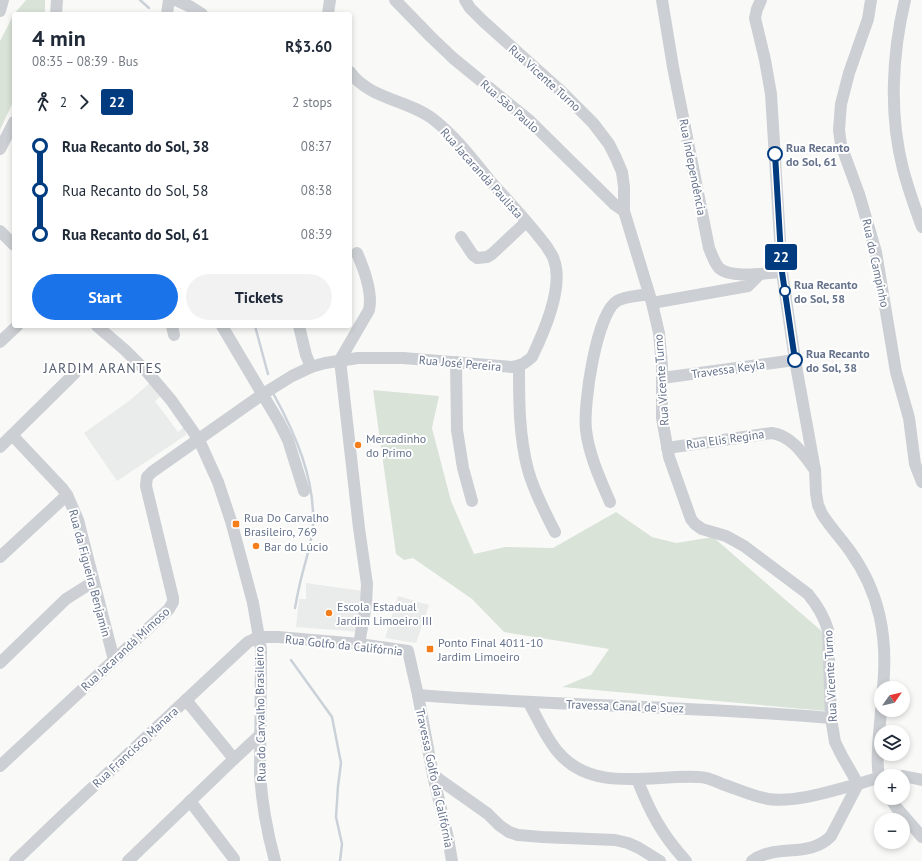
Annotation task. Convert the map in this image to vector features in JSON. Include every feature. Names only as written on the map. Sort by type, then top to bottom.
[{"type":"street","points":[[0,11],[3,0]]},
{"type":"street","points":[[56,0],[56,12]]},
{"type":"street","points":[[167,12],[169,0]]},
{"type":"street","points":[[176,0],[199,12]]},
{"type":"street","points":[[328,12],[330,0]]},
{"type":"street","name":"Rua São Paulo","points":[[395,0],[430,37],[453,58],[530,121],[614,204],[624,211]]},
{"type":"street","name":"Rua Independência","points":[[662,0],[673,67],[709,248],[714,261],[720,269],[730,273],[760,274],[782,272]]},
{"type":"street","points":[[761,0],[755,18],[765,60],[770,94],[782,272],[795,360],[815,470],[818,505],[822,514],[859,565],[877,603],[885,647],[883,681]]},
{"type":"street","name":"Rua do Campinho","points":[[871,0],[868,20],[849,73],[841,104],[839,130],[841,145],[859,194],[876,252],[896,372],[909,418],[915,464],[922,482]]},
{"type":"street","points":[[905,0],[900,21],[895,64],[894,98],[896,135],[903,168],[922,227]]},
{"type":"street","name":"Rua Vicente Turno","points":[[469,3],[499,37],[562,92],[593,123],[609,144],[622,172],[624,187],[624,211],[651,298],[659,333],[662,378],[662,418],[667,448],[691,519],[695,524],[709,532],[726,536],[744,546],[808,594],[816,603],[826,622],[828,630],[831,718],[835,742],[858,784]]},
{"type":"street","name":"Rua Jacarandá Paulista","points":[[352,74],[365,86],[379,94],[421,110],[434,120],[455,139],[547,247],[554,260],[557,276],[556,292],[549,315]]},
{"type":"street","points":[[0,149],[12,126]]},
{"type":"street","points":[[461,237],[473,255],[477,258],[486,257],[526,222]]},
{"type":"street","points":[[0,231],[12,243]]},
{"type":"street","points":[[357,253],[371,301],[369,310],[340,360],[358,521],[367,584],[366,605],[359,644]]},
{"type":"street","points":[[610,502],[594,466],[586,431],[585,415],[593,362],[600,330],[611,306],[615,302],[626,298],[651,298],[748,286],[760,274]]},
{"type":"street","name":"Rua José Pereira","points":[[340,360],[358,358],[403,358],[519,367],[532,357],[549,315]]},
{"type":"street","points":[[0,342],[15,328]]},
{"type":"street","name":"Rua do Carvalho Brasileiro","points":[[100,328],[148,373],[171,400],[199,440],[218,482],[231,521],[253,604],[261,649],[260,774],[263,812],[275,861]]},
{"type":"street","points":[[223,328],[265,392],[280,422],[288,440],[304,491]]},
{"type":"street","points":[[299,328],[306,355],[311,367]]},
{"type":"street","points":[[199,440],[265,392],[280,383],[311,367],[340,360]]},
{"type":"street","name":"Travessa Keyla","points":[[662,378],[795,360]]},
{"type":"street","points":[[456,362],[457,430],[463,468],[472,501]]},
{"type":"street","points":[[519,367],[521,428],[528,472],[555,532]]},
{"type":"street","points":[[0,447],[76,373]]},
{"type":"street","name":"Rua Elis Regina","points":[[667,448],[772,432],[780,434],[791,440],[815,470]]},
{"type":"street","name":"Rua da Figueira Benjamin","points":[[12,435],[52,476],[67,495],[78,520],[114,660]]},
{"type":"street","name":"Rua Jacarandá Mimoso","points":[[0,766],[168,609],[173,602],[146,486],[147,477],[199,440]]},
{"type":"street","points":[[0,557],[67,495]]},
{"type":"street","points":[[0,663],[66,599],[93,582]]},
{"type":"street","name":"Rua Golfo da Califórnia","points":[[259,637],[306,639],[359,644],[408,651],[418,695]]},
{"type":"street","name":"Rua Francisco Manara","points":[[15,861],[248,642],[259,637]]},
{"type":"street","name":"Travessa Canal de Suez","points":[[418,695],[529,703],[690,709],[831,718]]},
{"type":"street","name":"Travessa Golfo da Califórnia","points":[[418,695],[433,776],[452,861]]},
{"type":"street","points":[[186,700],[234,759]]},
{"type":"street","points":[[529,703],[554,747],[566,761],[574,767],[595,775],[612,778],[638,779],[701,777],[769,799],[791,799],[810,796],[874,781]]},
{"type":"street","points":[[880,769],[881,717]]},
{"type":"street","points":[[134,859],[190,801],[260,735]]},
{"type":"street","points":[[433,776],[488,814],[509,832],[518,835],[542,837],[615,840],[639,848],[660,861]]},
{"type":"street","points":[[910,777],[922,780]]},
{"type":"street","points":[[638,779],[647,803],[659,827],[686,861]]},
{"type":"street","points":[[752,861],[765,853],[803,850],[826,842],[831,836],[858,784]]},
{"type":"street","points":[[190,801],[234,859]]},
{"type":"street","points":[[895,805],[922,837]]},
{"type":"shaded area","points":[[26,0],[45,0],[45,12],[16,12]]},
{"type":"shaded area","points":[[12,18],[12,104],[0,130],[0,41]]},
{"type":"shaded area","points":[[150,383],[160,397],[155,401],[178,432],[184,427],[186,435],[117,481],[84,433],[129,401]]},
{"type":"shaded area","points":[[373,390],[439,396],[432,428],[451,501],[474,554],[505,547],[553,548],[616,512],[652,537],[676,543],[713,537],[825,634],[826,711],[562,687],[591,675],[609,649],[504,632],[472,599],[413,558],[404,560],[396,554]]},
{"type":"shaded area","name":"Escola Estadual Jardim Limoeiro III","points":[[306,583],[363,591],[360,632],[296,627],[299,599],[306,599]]},
{"type":"shaded area","points":[[398,596],[429,605],[416,643],[385,638]]},
{"type":"waterway","points":[[140,0],[149,8]]},
{"type":"waterway","points":[[256,328],[268,374]]},
{"type":"waterway","points":[[273,393],[289,424],[302,456],[311,490],[313,507],[313,525],[309,550],[295,608]]},
{"type":"waterway","points":[[291,660],[332,717],[341,763],[336,817],[342,844],[340,861]]},
{"type":"bus line","name":"22","points":[[775,154],[782,272],[795,360]]},
{"type":"place","name":"Rua Recanto do Sol, 61","points":[[775,154]]},
{"type":"place","name":"Rua Recanto do Sol, 58","points":[[785,291]]},
{"type":"place","name":"Rua Recanto do Sol, 38","points":[[795,360]]},
{"type":"place","name":"Mercadinho do Primo","points":[[358,445]]},
{"type":"place","name":"Rua Do Carvalho Brasileiro, 769","points":[[236,524]]},
{"type":"place","name":"Bar do Lúcio","points":[[256,546]]},
{"type":"place","name":"Escola Estadual Jardim Limoeiro III","points":[[329,613]]},
{"type":"place","name":"Ponto Final 4011-10 Jardim Limoeiro","points":[[430,649]]},
{"type":"district","name":"JARDIM ARANTES","points":[[103,368]]}]
